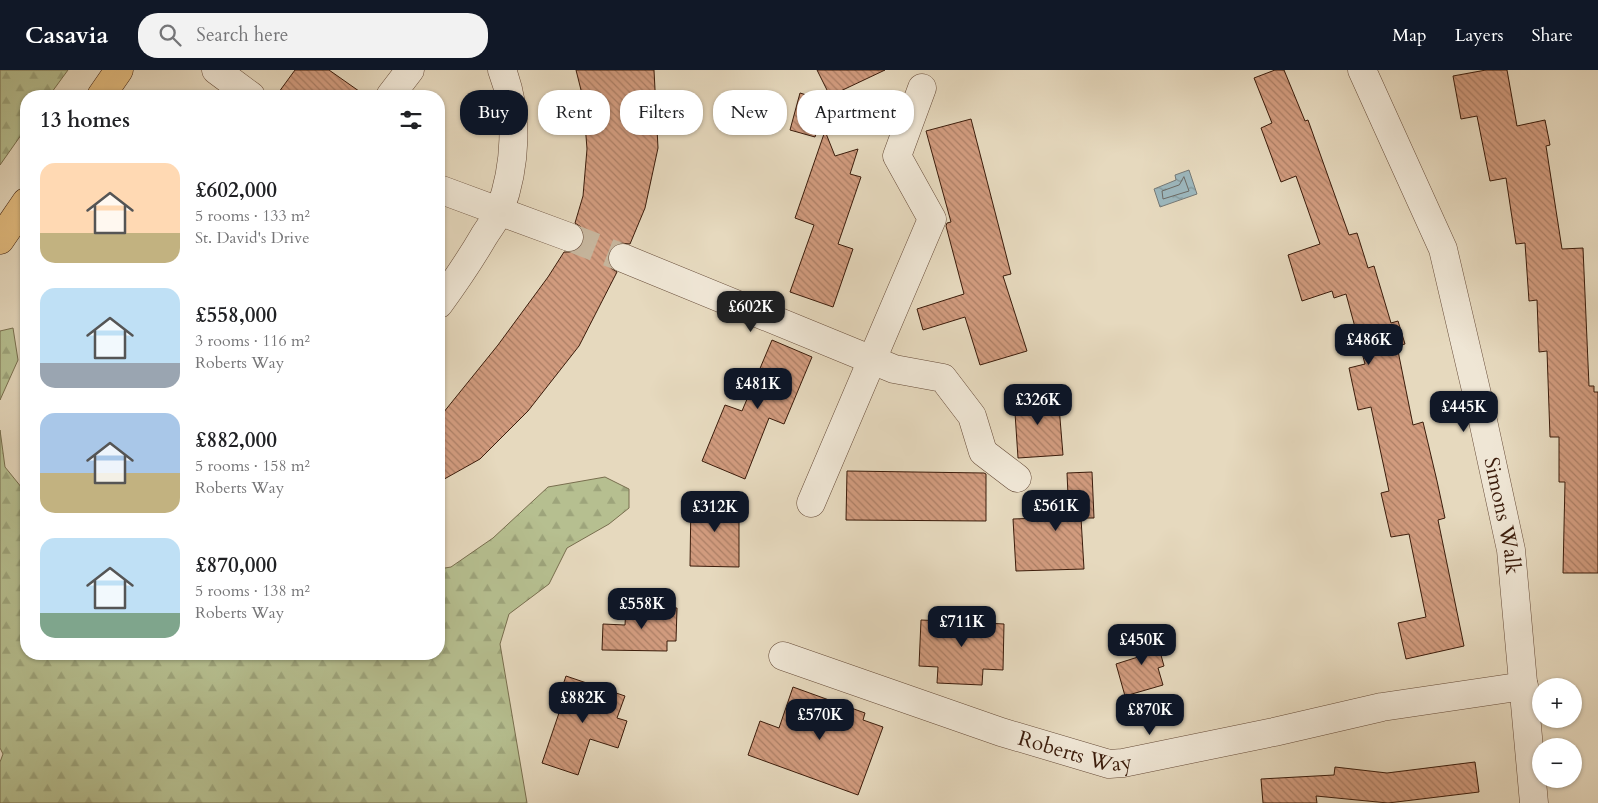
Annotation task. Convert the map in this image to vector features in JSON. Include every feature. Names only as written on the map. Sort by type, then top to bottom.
[{"type":"main road","points":[[105,90],[119,70]]},
{"type":"main road","points":[[0,240],[20,211]]},
{"type":"street","points":[[216,70],[243,90]]},
{"type":"street","points":[[395,90],[410,70]]},
{"type":"street","points":[[445,296],[460,276],[500,210],[509,178],[514,131],[511,105],[502,70]]},
{"type":"street","name":"Simons Walk","points":[[1362,70],[1443,249],[1511,550],[1534,803]]},
{"type":"street","points":[[811,502],[884,364],[932,219],[897,156],[922,88]]},
{"type":"street","points":[[445,191],[569,237]]},
{"type":"street","points":[[623,258],[884,364],[943,378],[972,416],[983,452],[1017,478]]},
{"type":"street","name":"Roberts Way","points":[[783,656],[1001,732],[1109,764],[1265,734],[1382,707],[1524,686]]},
{"type":"green space","points":[[0,70],[68,70],[53,90],[20,90],[20,137],[0,165]]},
{"type":"green space","points":[[13,328],[18,360],[0,400],[0,331]]},
{"type":"green space","points":[[0,430],[5,467],[20,486],[20,660],[445,660],[445,568],[451,567],[493,538],[548,487],[605,477],[629,489],[629,508],[609,524],[567,548],[549,584],[509,614],[500,644],[527,803],[0,803],[0,762],[3,754],[0,748]]},
{"type":"water","points":[[1189,170],[1197,194],[1160,207],[1154,189],[1176,180],[1175,175]]},
{"type":"building","points":[[295,70],[329,70],[357,90],[280,90]]},
{"type":"building","points":[[576,70],[654,70],[655,90],[620,90],[620,135],[657,135],[658,148],[645,208],[630,244],[620,243],[613,246],[609,252],[608,261],[611,268],[617,272],[579,346],[528,411],[480,459],[445,479],[445,411],[498,345],[564,252],[579,249],[584,242],[584,234],[581,227],[575,223],[583,196],[587,149],[586,135],[610,135],[610,90],[581,90]]},
{"type":"building","points":[[817,70],[885,70],[843,90],[827,90]]},
{"type":"building","points":[[1275,70],[1284,70],[1305,121],[1308,120],[1349,235],[1357,233],[1368,268],[1374,266],[1391,323],[1398,321],[1405,344],[1397,346],[1413,425],[1423,422],[1445,518],[1438,520],[1464,646],[1406,659],[1398,623],[1426,617],[1409,534],[1391,537],[1381,493],[1389,491],[1371,407],[1358,410],[1349,368],[1365,364],[1346,294],[1334,298],[1332,291],[1302,301],[1288,255],[1320,244],[1296,176],[1281,182],[1261,128],[1272,123],[1254,78]]},
{"type":"building","points":[[1486,70],[1507,70],[1517,126],[1545,120],[1550,145],[1546,146],[1562,249],[1583,248],[1589,386],[1594,386],[1594,392],[1598,392],[1598,573],[1563,573],[1565,482],[1559,482],[1559,437],[1550,437],[1547,351],[1539,352],[1537,300],[1529,301],[1525,243],[1516,244],[1506,178],[1490,181],[1477,116],[1461,119],[1453,76]]},
{"type":"building","points":[[797,104],[797,132],[790,130]]},
{"type":"building","points":[[971,119],[1011,274],[1003,276],[1027,351],[980,365],[965,317],[923,330],[917,309],[964,294],[946,226],[947,223],[951,222],[926,131]]},
{"type":"building","points":[[824,135],[827,135],[835,156],[858,149],[850,174],[861,177],[838,244],[853,249],[833,307],[790,292],[814,225],[795,218]]},
{"type":"building","points":[[772,340],[812,357],[784,424],[769,418],[745,479],[702,461],[725,405],[742,411]]},
{"type":"building","points":[[1058,394],[1063,455],[1018,458],[1014,398]]},
{"type":"building","points":[[847,471],[984,473],[986,474],[986,521],[846,520]]},
{"type":"building","points":[[1092,472],[1094,518],[1081,518],[1084,569],[1016,571],[1013,519],[1069,517],[1067,473]]},
{"type":"building","points":[[691,499],[739,499],[739,567],[690,566]]},
{"type":"building","points":[[626,606],[677,608],[676,641],[667,641],[667,651],[602,650],[603,624],[625,625]]},
{"type":"building","points":[[944,614],[986,615],[985,623],[1004,624],[1003,670],[983,669],[982,685],[937,683],[938,667],[919,666],[921,620],[943,621]]},
{"type":"building","points":[[1154,630],[1164,666],[1158,668],[1163,685],[1125,696],[1116,664],[1138,657],[1132,636]]},
{"type":"building","points":[[566,676],[625,696],[617,718],[627,721],[618,748],[590,739],[578,775],[542,763],[559,713],[554,711]]},
{"type":"building","points":[[793,687],[865,713],[863,720],[883,727],[858,795],[748,755],[760,721],[779,728]]},
{"type":"building","points":[[1475,762],[1479,792],[1388,803],[1316,796],[1317,803],[1263,803],[1261,779],[1334,775],[1335,767],[1387,773]]},
{"type":"tunnel","points":[[569,237],[623,258]]}]
